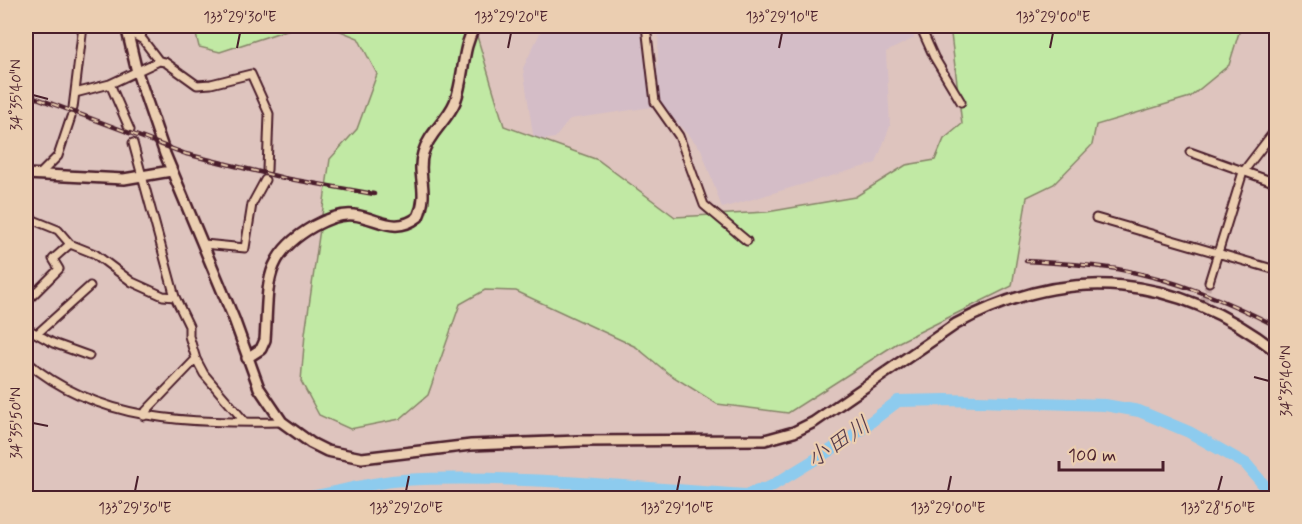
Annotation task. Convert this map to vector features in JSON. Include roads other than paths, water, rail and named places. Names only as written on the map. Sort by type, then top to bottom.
[{"type":"street","points":[[72,108],[83,26]]},
{"type":"street","points":[[141,38],[143,26]]},
{"type":"street","points":[[247,358],[261,349],[265,340],[272,268],[280,251],[292,240],[334,218],[352,214],[389,226],[400,227],[418,217],[425,195],[422,156],[432,134],[454,105],[461,82],[467,40],[475,26]]},
{"type":"street","points":[[646,26],[654,102],[679,136],[704,205],[747,241]]},
{"type":"street","points":[[920,26],[934,57],[961,102]]},
{"type":"street","points":[[127,28],[141,38],[159,61]]},
{"type":"street","points":[[127,28],[137,72],[171,171],[204,244],[259,388],[271,411],[282,422],[327,451],[362,459],[483,445],[578,441],[765,440],[794,432],[814,422],[956,324],[981,310],[1050,289],[1088,284],[1126,286],[1203,302],[1250,330],[1276,351]]},
{"type":"street","points":[[75,93],[110,84],[159,61],[165,62],[197,85],[211,84],[251,74],[269,114],[267,170]]},
{"type":"street","points":[[110,84],[130,130]]},
{"type":"street","points":[[40,173],[58,156],[71,117]]},
{"type":"street","points":[[1209,282],[1243,172],[1276,129]]},
{"type":"street","points":[[133,142],[140,177],[175,297],[189,326],[189,336],[196,359],[204,374],[245,423]]},
{"type":"street","points":[[1190,152],[1276,183]]},
{"type":"street","points":[[26,174],[99,178],[140,177],[171,171]]},
{"type":"street","points":[[204,244],[245,248],[252,204],[265,180]]},
{"type":"street","points":[[26,217],[58,230],[70,244],[95,254],[146,289],[163,296],[175,297]]},
{"type":"street","points":[[1096,218],[1276,270]]},
{"type":"street","points":[[26,302],[60,269],[53,259],[70,244]]},
{"type":"street","points":[[38,333],[90,286]]},
{"type":"street","points":[[26,328],[52,343],[89,356]]},
{"type":"street","points":[[144,416],[146,411],[196,359]]},
{"type":"street","points":[[26,361],[40,373],[84,398],[144,416],[245,423],[282,422]]},
{"type":"waterway","name":"小田川","points":[[304,498],[391,481],[446,479],[532,480],[746,495],[770,487],[847,440],[898,401],[946,400],[1105,405],[1139,411],[1189,432],[1246,464],[1275,498]]},
{"type":"tunnel","points":[[1204,300],[1209,282]]},
{"type":"railway","points":[[26,94],[186,154],[284,178],[374,194]]},
{"type":"railway","points":[[1026,261],[1106,267],[1159,278],[1218,299],[1276,326]]}]
